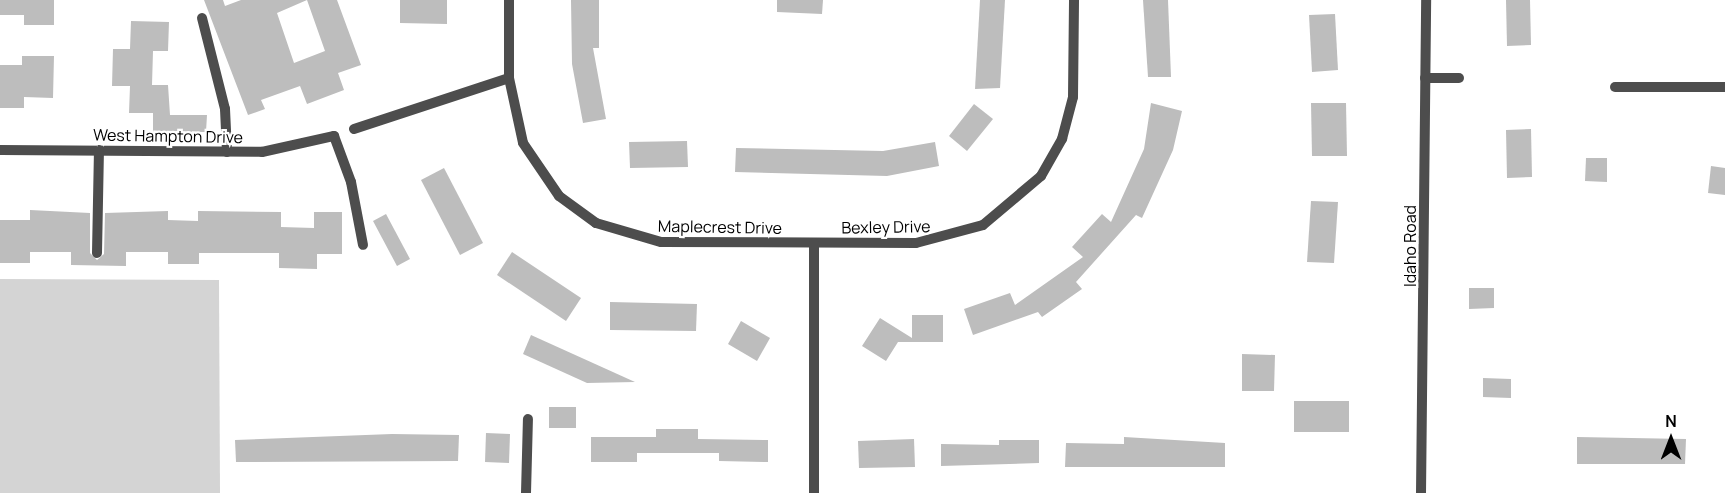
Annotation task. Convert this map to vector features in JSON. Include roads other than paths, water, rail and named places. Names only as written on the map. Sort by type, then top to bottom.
[{"type":"street","name":"Maplecrest Drive","points":[[509,0],[509,78],[517,127],[531,160],[559,196],[596,223],[660,242],[814,243]]},
{"type":"street","name":"Bexley Drive","points":[[814,243],[938,241],[983,225],[1027,193],[1052,159],[1068,120],[1074,0]]},
{"type":"street","name":"Idaho Road","points":[[1421,493],[1426,0]]},
{"type":"street","points":[[202,18],[225,110],[227,152]]},
{"type":"street","points":[[354,129],[509,78]]},
{"type":"street","points":[[1425,78],[1459,78]]},
{"type":"street","points":[[1615,87],[1725,87]]},
{"type":"street","name":"West Hampton Drive","points":[[0,150],[262,152],[334,136],[351,182],[363,244]]},
{"type":"street","points":[[97,253],[99,150]]},
{"type":"street","points":[[814,243],[814,493]]},
{"type":"street","points":[[526,493],[528,419]]}]
